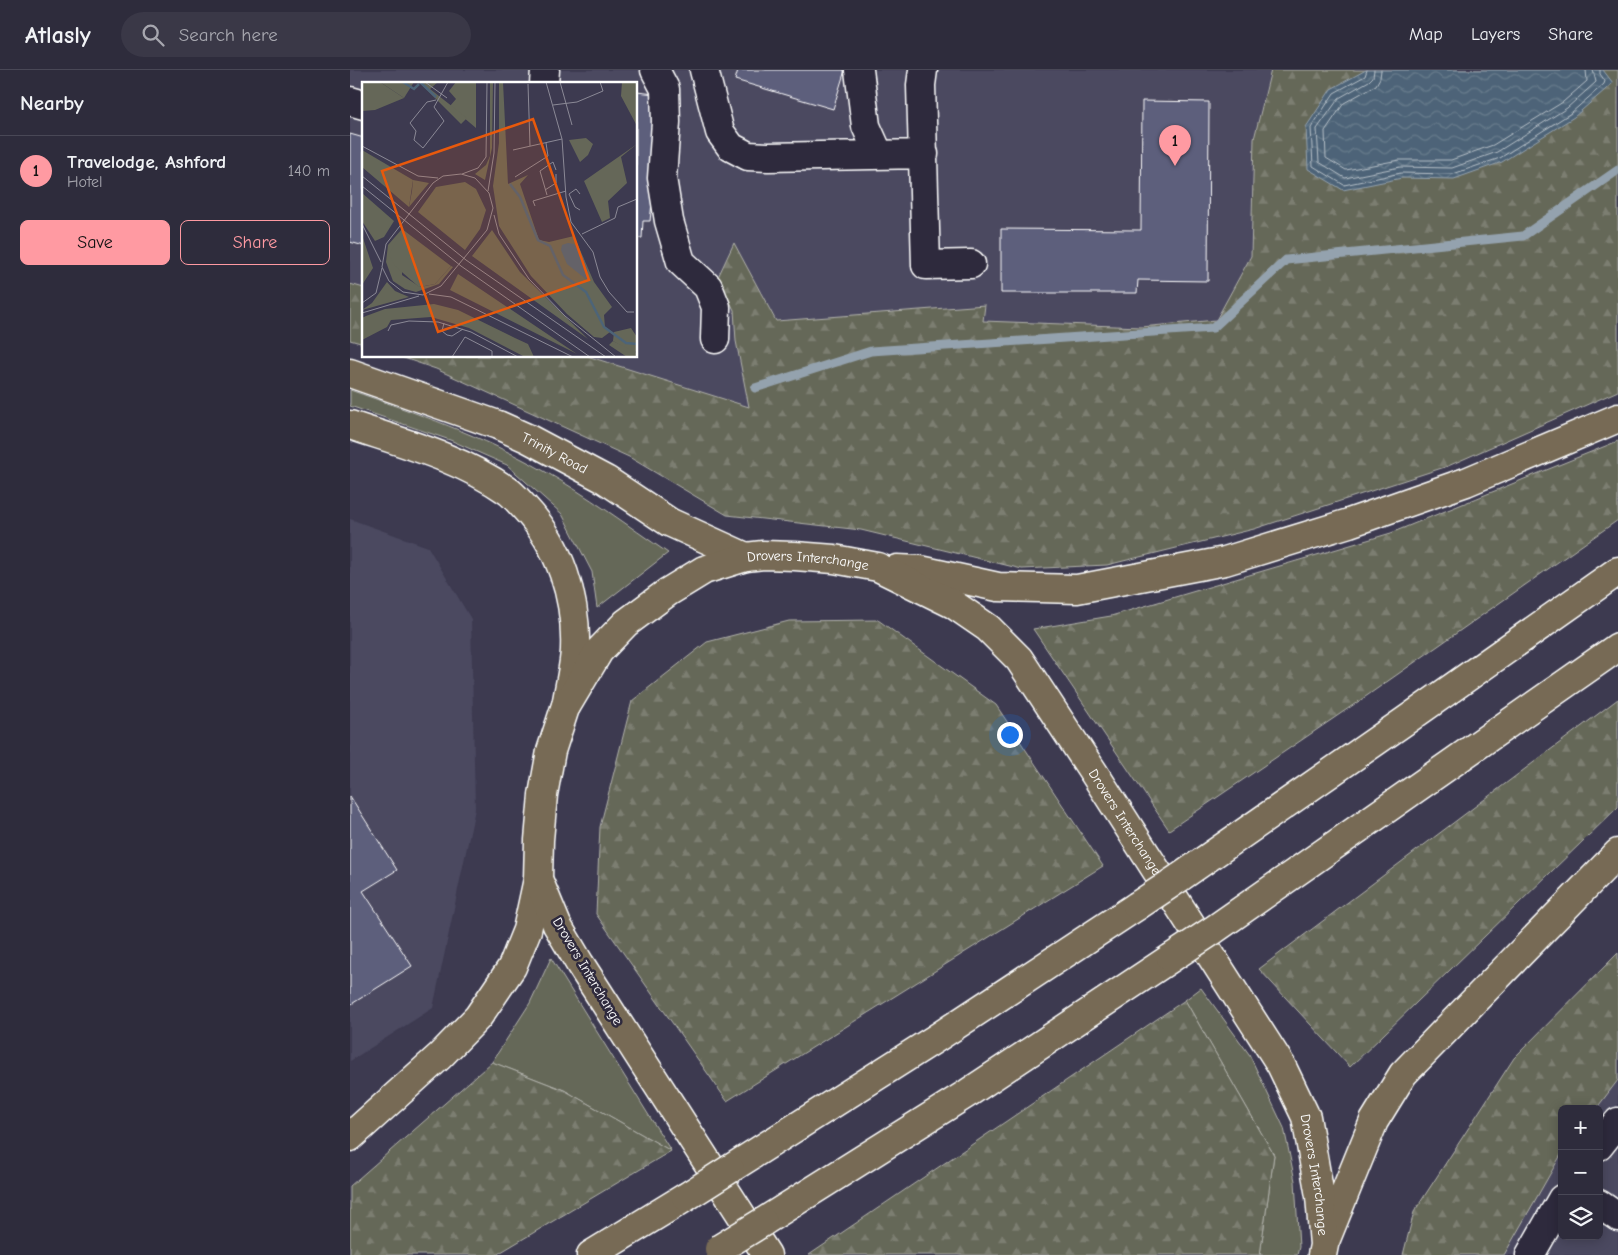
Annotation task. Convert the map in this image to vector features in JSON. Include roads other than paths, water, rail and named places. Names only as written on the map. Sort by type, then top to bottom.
[{"type":"main road","name":"Trinity Road","points":[[350,373],[498,425],[527,438],[606,480],[669,522],[746,557]]},
{"type":"main road","points":[[878,568],[920,570],[998,587],[1078,589],[1225,561],[1349,523],[1466,482],[1618,418]]},
{"type":"main road","points":[[350,425],[428,452],[478,474],[509,492],[536,520],[553,548],[565,575],[573,609],[575,650],[565,708]]},
{"type":"main road","name":"Drovers Interchange","points":[[767,1255],[580,964],[557,925],[538,879],[538,840],[543,795],[551,751],[565,708],[599,651],[626,623],[668,592],[704,570],[746,557],[763,555],[834,559],[878,568],[954,604],[988,628],[1019,659],[1281,1065],[1306,1117],[1320,1196],[1323,1250]]},
{"type":"main road","points":[[591,1255],[943,1034],[1137,906],[1406,722],[1618,571]]},
{"type":"main road","points":[[715,1252],[968,1093],[1212,931],[1618,647]]},
{"type":"main road","points":[[1323,1250],[1374,1121],[1403,1074],[1618,853]]},
{"type":"main road","points":[[350,1137],[440,1056],[478,1016],[512,967],[527,930],[538,879]]},
{"type":"lane","points":[[655,70],[665,89],[666,122],[662,178],[669,221],[681,262],[708,288],[716,307],[715,339]]},
{"type":"lane","points":[[704,70],[720,132],[731,146],[748,156],[768,158],[924,154]]},
{"type":"lane","points":[[859,70],[866,126],[878,155]]},
{"type":"lane","points":[[923,70],[921,85],[926,265],[971,264]]},
{"type":"lane","points":[[1603,1141],[1618,1122]]},
{"type":"lane","points":[[1530,1255],[1558,1206]]},
{"type":"lane","points":[[1603,1207],[1618,1217]]},
{"type":"water","points":[[1366,70],[1603,70],[1613,83],[1574,117],[1502,162],[1454,179],[1402,178],[1343,190],[1308,169],[1306,127],[1331,89]]},
{"type":"waterway","points":[[755,388],[871,351],[1213,328],[1286,260],[1523,236],[1618,170]]},
{"type":"place","name":"Travelodge, Ashford","points":[[1175,166]]}]
